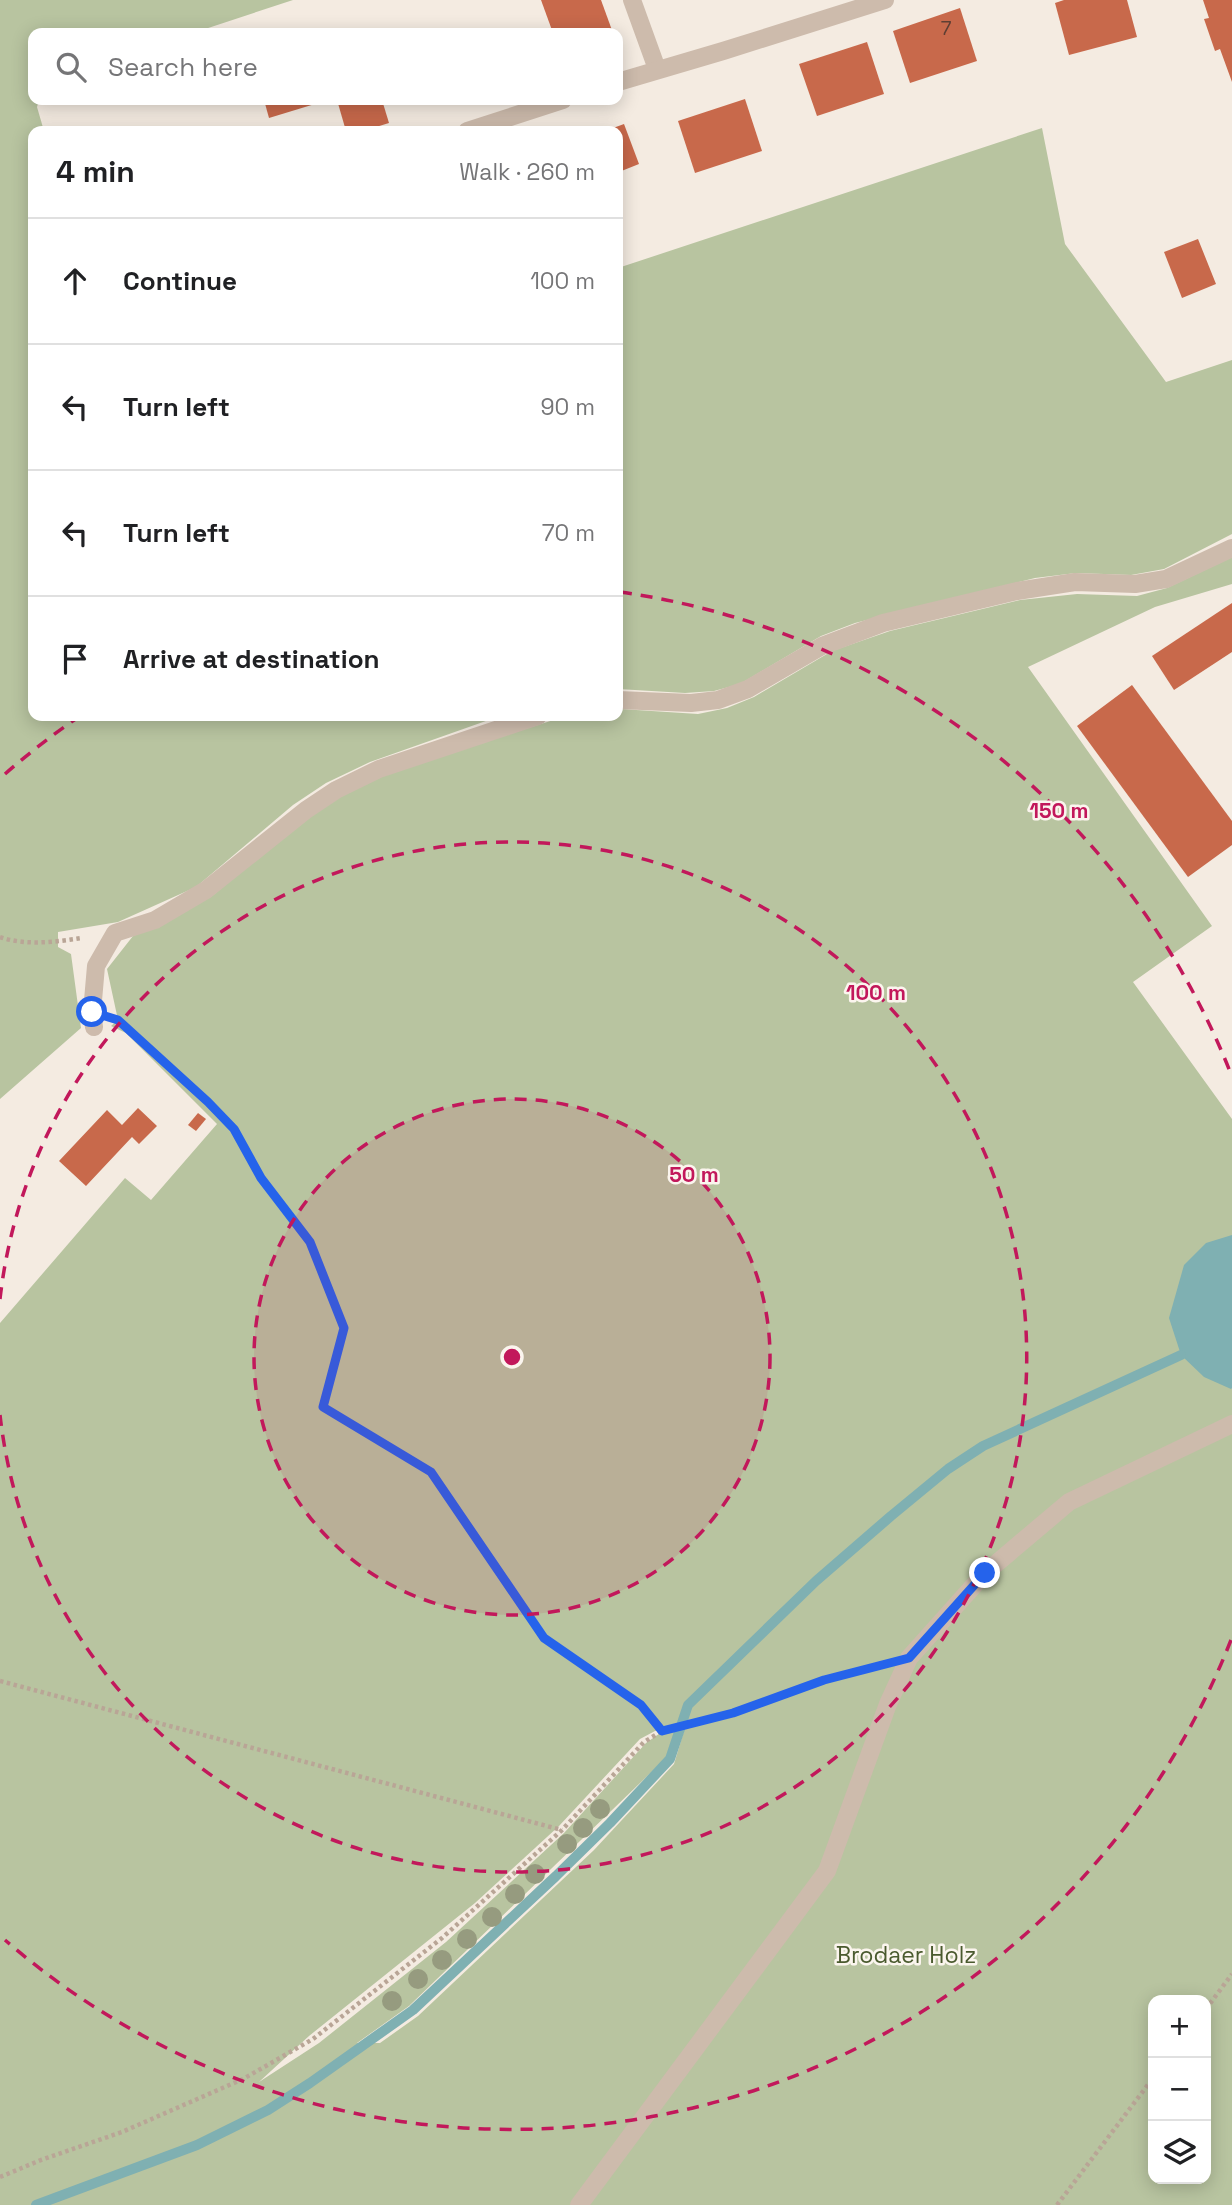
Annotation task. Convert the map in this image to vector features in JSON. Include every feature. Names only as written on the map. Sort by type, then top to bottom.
[{"type":"street","points":[[632,0],[657,69]]},
{"type":"street","points":[[623,80],[885,0]]},
{"type":"street","points":[[482,126],[548,105]]},
{"type":"street","points":[[623,700],[691,703],[718,700],[748,689],[822,646],[883,623],[1017,591],[1075,582],[1135,584],[1166,579],[1232,548]]},
{"type":"street","points":[[93,1019],[96,967],[115,933],[155,920],[206,890],[306,810],[336,790],[379,769],[523,721]]},
{"type":"street","points":[[579,2205],[827,1871],[888,1704],[909,1658],[985,1573],[1069,1502],[1232,1424]]},
{"type":"path","points":[[0,942],[56,942],[115,933]]},
{"type":"path","points":[[0,937],[10,940]]},
{"type":"path","points":[[93,1019],[118,1020],[234,1129],[261,1178],[310,1242],[344,1328],[323,1407],[431,1472],[544,1638],[641,1705],[664,1730]]},
{"type":"path","points":[[0,2178],[41,2160],[122,2132],[243,2080],[313,2039],[442,1938],[562,1830],[644,1742],[664,1730],[733,1713],[824,1680],[909,1658]]},
{"type":"path","points":[[0,1681],[562,1830]]},
{"type":"path","points":[[1211,2002],[1232,1974]]},
{"type":"path","points":[[1057,2205],[1148,2085]]},
{"type":"green space","points":[[0,0],[293,0],[208,28],[28,28],[28,105],[38,105],[43,126],[28,126],[28,721],[486,721],[370,762],[326,783],[293,805],[196,887],[118,922],[58,932],[58,947],[71,954],[81,1028],[0,1099]]},
{"type":"green space","points":[[1042,128],[1065,244],[1166,382],[1232,360],[1232,534],[1164,569],[1131,575],[1076,573],[1035,578],[855,623],[821,636],[740,684],[714,691],[685,693],[623,689],[623,266]]},
{"type":"green space","name":"Brodaer Holz","points":[[1232,557],[1232,584],[1155,607],[1028,667],[1212,926],[1133,982],[1232,1119],[1232,2205],[0,2205],[0,1323],[125,1178],[151,1200],[217,1124],[126,1033],[111,1026],[118,1020],[107,969],[133,936],[158,926],[212,896],[309,815],[342,794],[381,775],[550,721],[623,721],[623,709],[698,714],[727,708],[754,697],[832,651],[890,631],[1020,600],[1077,594],[1137,596],[1167,588]],"holes":[[[678,1730],[684,1731],[674,1764],[594,1850],[418,2016],[380,2043],[357,2043],[409,2006],[667,1757]],[[655,1731],[663,1731],[646,1743],[564,1833],[446,1942],[319,2043],[259,2082],[309,2036],[475,1903],[559,1826],[640,1739]]]},
{"type":"water","points":[[1232,1235],[1231,1389],[1204,1377],[1181,1355],[1169,1318],[1184,1265],[1206,1243]]},
{"type":"building","points":[[541,0],[601,0],[611,28],[551,28]]},
{"type":"building","points":[[1064,0],[1127,0],[1137,37],[1069,55],[1055,3]]},
{"type":"building","points":[[1203,0],[1232,0],[1232,82],[1220,49],[1215,51],[1204,19],[1209,18]]},
{"type":"building","points":[[960,8],[977,61],[910,83],[893,31]]},
{"type":"building","points":[[867,42],[884,94],[817,116],[799,64]]},
{"type":"building","points":[[745,99],[762,151],[695,173],[678,121]]},
{"type":"building","points":[[265,105],[312,105],[269,118]]},
{"type":"building","points":[[338,105],[384,105],[389,123],[379,126],[345,126]]},
{"type":"building","points":[[624,124],[639,164],[623,170],[623,126],[619,126]]},
{"type":"building","points":[[1198,239],[1216,284],[1182,298],[1164,252]]},
{"type":"building","points":[[1232,603],[1232,652],[1174,690],[1152,656]]},
{"type":"building","points":[[1132,685],[1232,821],[1232,845],[1188,877],[1077,726]]},
{"type":"building","points":[[138,1108],[157,1126],[139,1144],[132,1137],[86,1186],[59,1161],[107,1110],[122,1125]]},
{"type":"building","points":[[198,1113],[206,1119],[196,1131],[188,1125]]},
{"type":"waterway","points":[[36,2205],[197,2145],[268,2110],[413,2010],[556,1876],[670,1759],[688,1705],[816,1581],[891,1516],[948,1469],[983,1446],[1181,1355]]},
{"type":"route","points":[[92,1012],[118,1020],[234,1129],[261,1178],[310,1242],[344,1328],[323,1407],[431,1472],[544,1638],[641,1705],[662,1731],[733,1713],[824,1680],[909,1658],[985,1573]]}]
